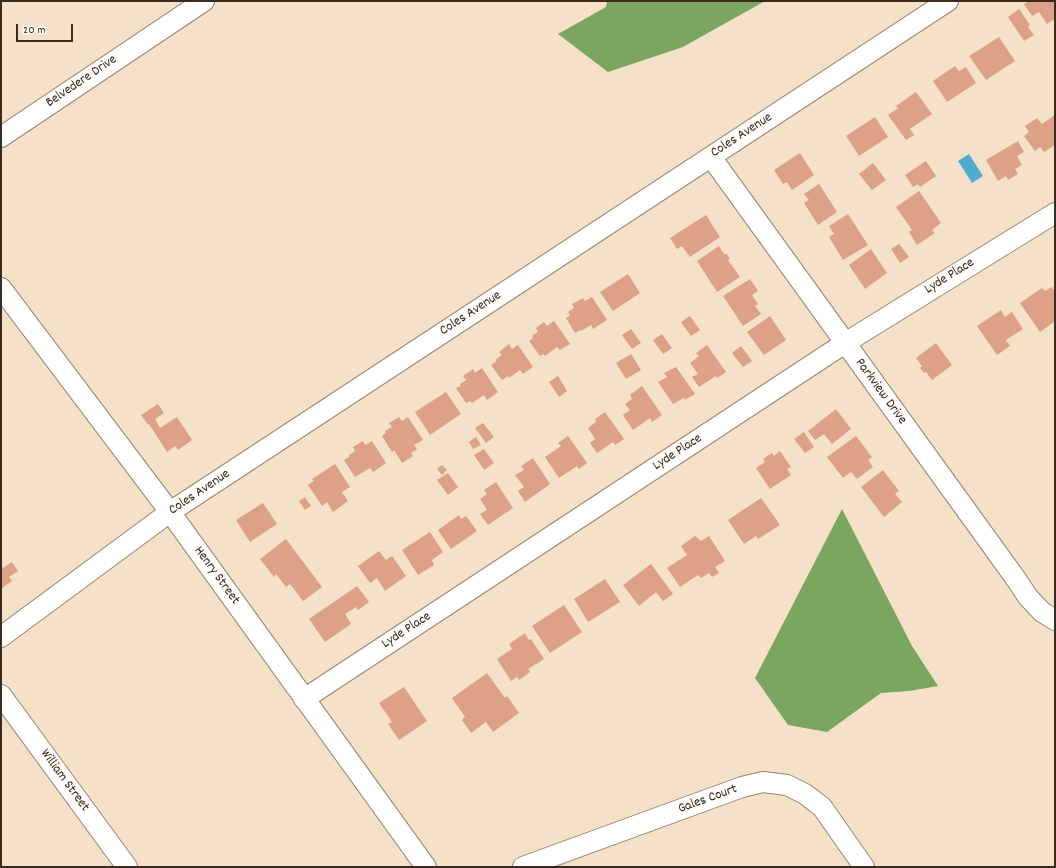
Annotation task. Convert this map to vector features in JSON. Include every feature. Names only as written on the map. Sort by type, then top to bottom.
[{"type":"street","name":"Belvedere Drive","points":[[1,137],[204,1]]},
{"type":"street","name":"Coles Avenue","points":[[1,637],[170,512],[948,1]]},
{"type":"street","name":"Parkview Drive","points":[[711,157],[1028,597],[1042,612],[1055,620]]},
{"type":"street","name":"Lyde Place","points":[[304,699],[844,343],[1055,212]]},
{"type":"street","name":"Henry Street","points":[[1,288],[170,512],[426,867]]},
{"type":"street","name":"William Street","points":[[1,695],[127,867]]},
{"type":"street","name":"Gales Court","points":[[523,867],[742,787],[763,782],[787,785],[805,794],[822,806],[864,867]]},
{"type":"green space","points":[[607,1],[765,1],[683,47],[608,72],[558,34],[606,7]]},
{"type":"green space","points":[[842,509],[912,646],[938,686],[909,691],[881,693],[827,732],[788,725],[755,678]]},
{"type":"water","points":[[969,154],[983,176],[972,183],[958,161]]},
{"type":"building","points":[[1029,1],[1055,1],[1055,19],[1047,24],[1039,12],[1032,16],[1024,4]]},
{"type":"building","points":[[1019,9],[1030,25],[1028,27],[1034,35],[1024,41],[1008,17]]},
{"type":"building","points":[[999,37],[1015,61],[986,80],[969,56]]},
{"type":"building","points":[[955,66],[959,71],[966,67],[976,83],[947,102],[933,81]]},
{"type":"building","points":[[916,92],[932,114],[910,129],[914,135],[906,140],[888,115],[898,108],[896,106]]},
{"type":"building","points":[[1055,115],[1055,145],[1044,152],[1040,147],[1035,151],[1024,136],[1029,132],[1025,126],[1037,118],[1042,124]]},
{"type":"building","points":[[875,117],[888,137],[859,156],[846,136]]},
{"type":"building","points":[[1018,141],[1024,152],[1017,156],[1022,165],[1015,169],[1018,174],[1008,180],[1006,176],[998,181],[986,160]]},
{"type":"building","points":[[800,153],[814,175],[792,190],[787,182],[783,184],[774,170]]},
{"type":"building","points":[[926,161],[936,176],[920,187],[918,184],[913,187],[905,175]]},
{"type":"building","points":[[873,163],[886,180],[872,190],[859,174]]},
{"type":"building","points":[[819,184],[837,212],[818,225],[804,203],[809,200],[804,194]]},
{"type":"building","points":[[919,191],[941,223],[932,230],[935,233],[917,245],[909,232],[912,230],[896,207]]},
{"type":"building","points":[[848,214],[868,245],[843,260],[829,237],[834,234],[829,226]]},
{"type":"building","points":[[706,215],[720,237],[690,257],[682,246],[677,249],[670,238]]},
{"type":"building","points":[[899,244],[909,257],[900,263],[891,249]]},
{"type":"building","points":[[719,246],[724,254],[727,254],[730,259],[728,260],[740,277],[717,292],[697,261]]},
{"type":"building","points":[[871,249],[887,273],[865,289],[849,265]]},
{"type":"building","points":[[628,274],[640,293],[613,311],[600,292]]},
{"type":"building","points":[[750,279],[758,291],[752,295],[758,304],[755,306],[761,314],[743,326],[723,296]]},
{"type":"building","points":[[1052,287],[1055,292],[1055,321],[1040,332],[1020,303],[1042,288],[1045,291]]},
{"type":"building","points":[[592,297],[607,320],[593,329],[591,325],[575,333],[566,318],[570,315],[568,312],[574,308],[572,304],[583,298],[585,301]]},
{"type":"building","points":[[1001,310],[1005,317],[1012,312],[1023,329],[1006,340],[1010,346],[997,355],[977,326]]},
{"type":"building","points":[[690,316],[700,330],[691,336],[681,322]]},
{"type":"building","points":[[770,316],[786,340],[764,355],[747,332]]},
{"type":"building","points":[[554,321],[570,344],[560,350],[557,347],[545,356],[543,354],[540,356],[529,341],[533,338],[532,336],[538,332],[536,328],[544,322],[547,326]]},
{"type":"building","points":[[631,329],[641,343],[632,349],[622,335]]},
{"type":"building","points":[[662,334],[672,348],[663,354],[653,340]]},
{"type":"building","points":[[936,343],[952,365],[932,380],[926,372],[924,373],[920,368],[922,366],[916,358]]},
{"type":"building","points":[[509,344],[512,349],[518,345],[533,367],[523,374],[520,370],[509,378],[508,376],[502,380],[491,365],[502,355],[499,352]]},
{"type":"building","points":[[707,345],[726,372],[717,378],[716,376],[699,387],[692,377],[698,374],[690,363],[699,356],[696,353]]},
{"type":"building","points":[[741,346],[752,361],[743,367],[732,353]]},
{"type":"building","points":[[631,354],[641,370],[626,379],[616,363]]},
{"type":"building","points":[[676,367],[695,394],[685,400],[684,398],[673,404],[658,382],[667,377],[664,373]]},
{"type":"building","points":[[482,368],[498,392],[487,400],[484,395],[472,403],[470,401],[466,403],[456,388],[461,386],[460,384],[466,380],[463,376],[473,369],[475,373]]},
{"type":"building","points":[[558,376],[567,391],[559,397],[549,382]]},
{"type":"building","points":[[642,386],[662,415],[652,422],[650,418],[633,430],[623,415],[630,410],[625,404],[632,399],[630,395]]},
{"type":"building","points":[[446,392],[461,414],[430,435],[415,412]]},
{"type":"building","points":[[158,404],[164,413],[155,419],[160,428],[177,417],[192,440],[178,450],[175,446],[167,452],[149,424],[148,425],[141,415]]},
{"type":"building","points":[[836,409],[851,429],[832,444],[824,434],[815,440],[808,431]]},
{"type":"building","points":[[605,412],[624,439],[615,445],[613,442],[597,453],[590,443],[595,439],[588,428],[596,422],[595,419]]},
{"type":"building","points":[[399,417],[402,421],[408,417],[423,440],[414,445],[417,449],[411,453],[413,456],[402,463],[394,450],[392,452],[382,436],[386,433],[385,431],[392,427],[389,423]]},
{"type":"building","points":[[483,423],[494,437],[486,443],[475,428]]},
{"type":"building","points":[[804,432],[814,447],[805,453],[794,439]]},
{"type":"building","points":[[568,436],[587,463],[579,469],[577,466],[559,478],[545,457],[561,446],[558,443]]},
{"type":"building","points":[[856,436],[872,457],[868,460],[873,467],[857,479],[851,472],[843,478],[827,457]]},
{"type":"building","points":[[476,437],[481,445],[473,449],[469,442]]},
{"type":"building","points":[[363,441],[365,445],[372,441],[386,463],[373,472],[370,468],[355,477],[344,460],[355,451],[353,447]]},
{"type":"building","points":[[484,449],[494,463],[484,470],[474,455]]},
{"type":"building","points":[[780,451],[791,467],[787,469],[791,475],[770,489],[756,468],[765,462],[763,459],[772,453],[774,456]]},
{"type":"building","points":[[533,458],[550,484],[525,502],[518,491],[524,487],[515,475],[524,470],[521,466]]},
{"type":"building","points":[[335,464],[350,487],[342,492],[348,501],[333,512],[327,502],[322,506],[308,485],[314,481],[312,479]]},
{"type":"building","points":[[442,465],[447,470],[442,475],[437,469]]},
{"type":"building","points":[[883,470],[899,491],[895,494],[902,502],[884,517],[861,487]]},
{"type":"building","points":[[448,473],[458,487],[448,495],[437,480]]},
{"type":"building","points":[[496,482],[513,508],[488,525],[480,514],[487,510],[480,499],[487,494],[484,490]]},
{"type":"building","points":[[305,497],[311,506],[305,510],[299,501]]},
{"type":"building","points":[[761,498],[780,525],[758,539],[756,536],[744,544],[728,520]]},
{"type":"building","points":[[263,503],[277,524],[250,542],[236,520]]},
{"type":"building","points":[[459,515],[461,519],[466,516],[477,531],[451,549],[438,530]]},
{"type":"building","points":[[430,532],[443,552],[432,560],[434,565],[418,575],[402,550]]},
{"type":"building","points":[[695,536],[701,541],[709,536],[725,561],[715,567],[719,573],[712,577],[709,573],[701,578],[698,575],[680,587],[667,568],[687,555],[681,546]]},
{"type":"building","points":[[286,539],[322,587],[303,601],[290,584],[286,587],[276,574],[274,577],[260,559]]},
{"type":"building","points":[[379,551],[386,560],[392,556],[406,576],[385,591],[377,578],[370,583],[358,566]]},
{"type":"building","points":[[12,562],[18,571],[9,577],[12,581],[1,589],[1,566],[3,568]]},
{"type":"building","points":[[651,564],[673,594],[663,601],[656,592],[639,606],[623,585]]},
{"type":"building","points":[[605,579],[620,602],[588,622],[574,599]]},
{"type":"building","points":[[357,586],[369,602],[358,610],[356,607],[345,614],[351,624],[325,642],[309,619]]},
{"type":"building","points":[[564,605],[582,632],[550,653],[532,626]]},
{"type":"building","points":[[525,633],[529,640],[531,639],[544,659],[528,669],[530,672],[519,680],[517,677],[511,681],[497,659],[512,649],[509,644]]},
{"type":"building","points":[[487,673],[505,698],[507,696],[519,713],[493,732],[486,722],[471,733],[462,720],[465,717],[452,698]]},
{"type":"building","points":[[404,687],[427,721],[399,740],[388,724],[392,722],[379,703]]}]
